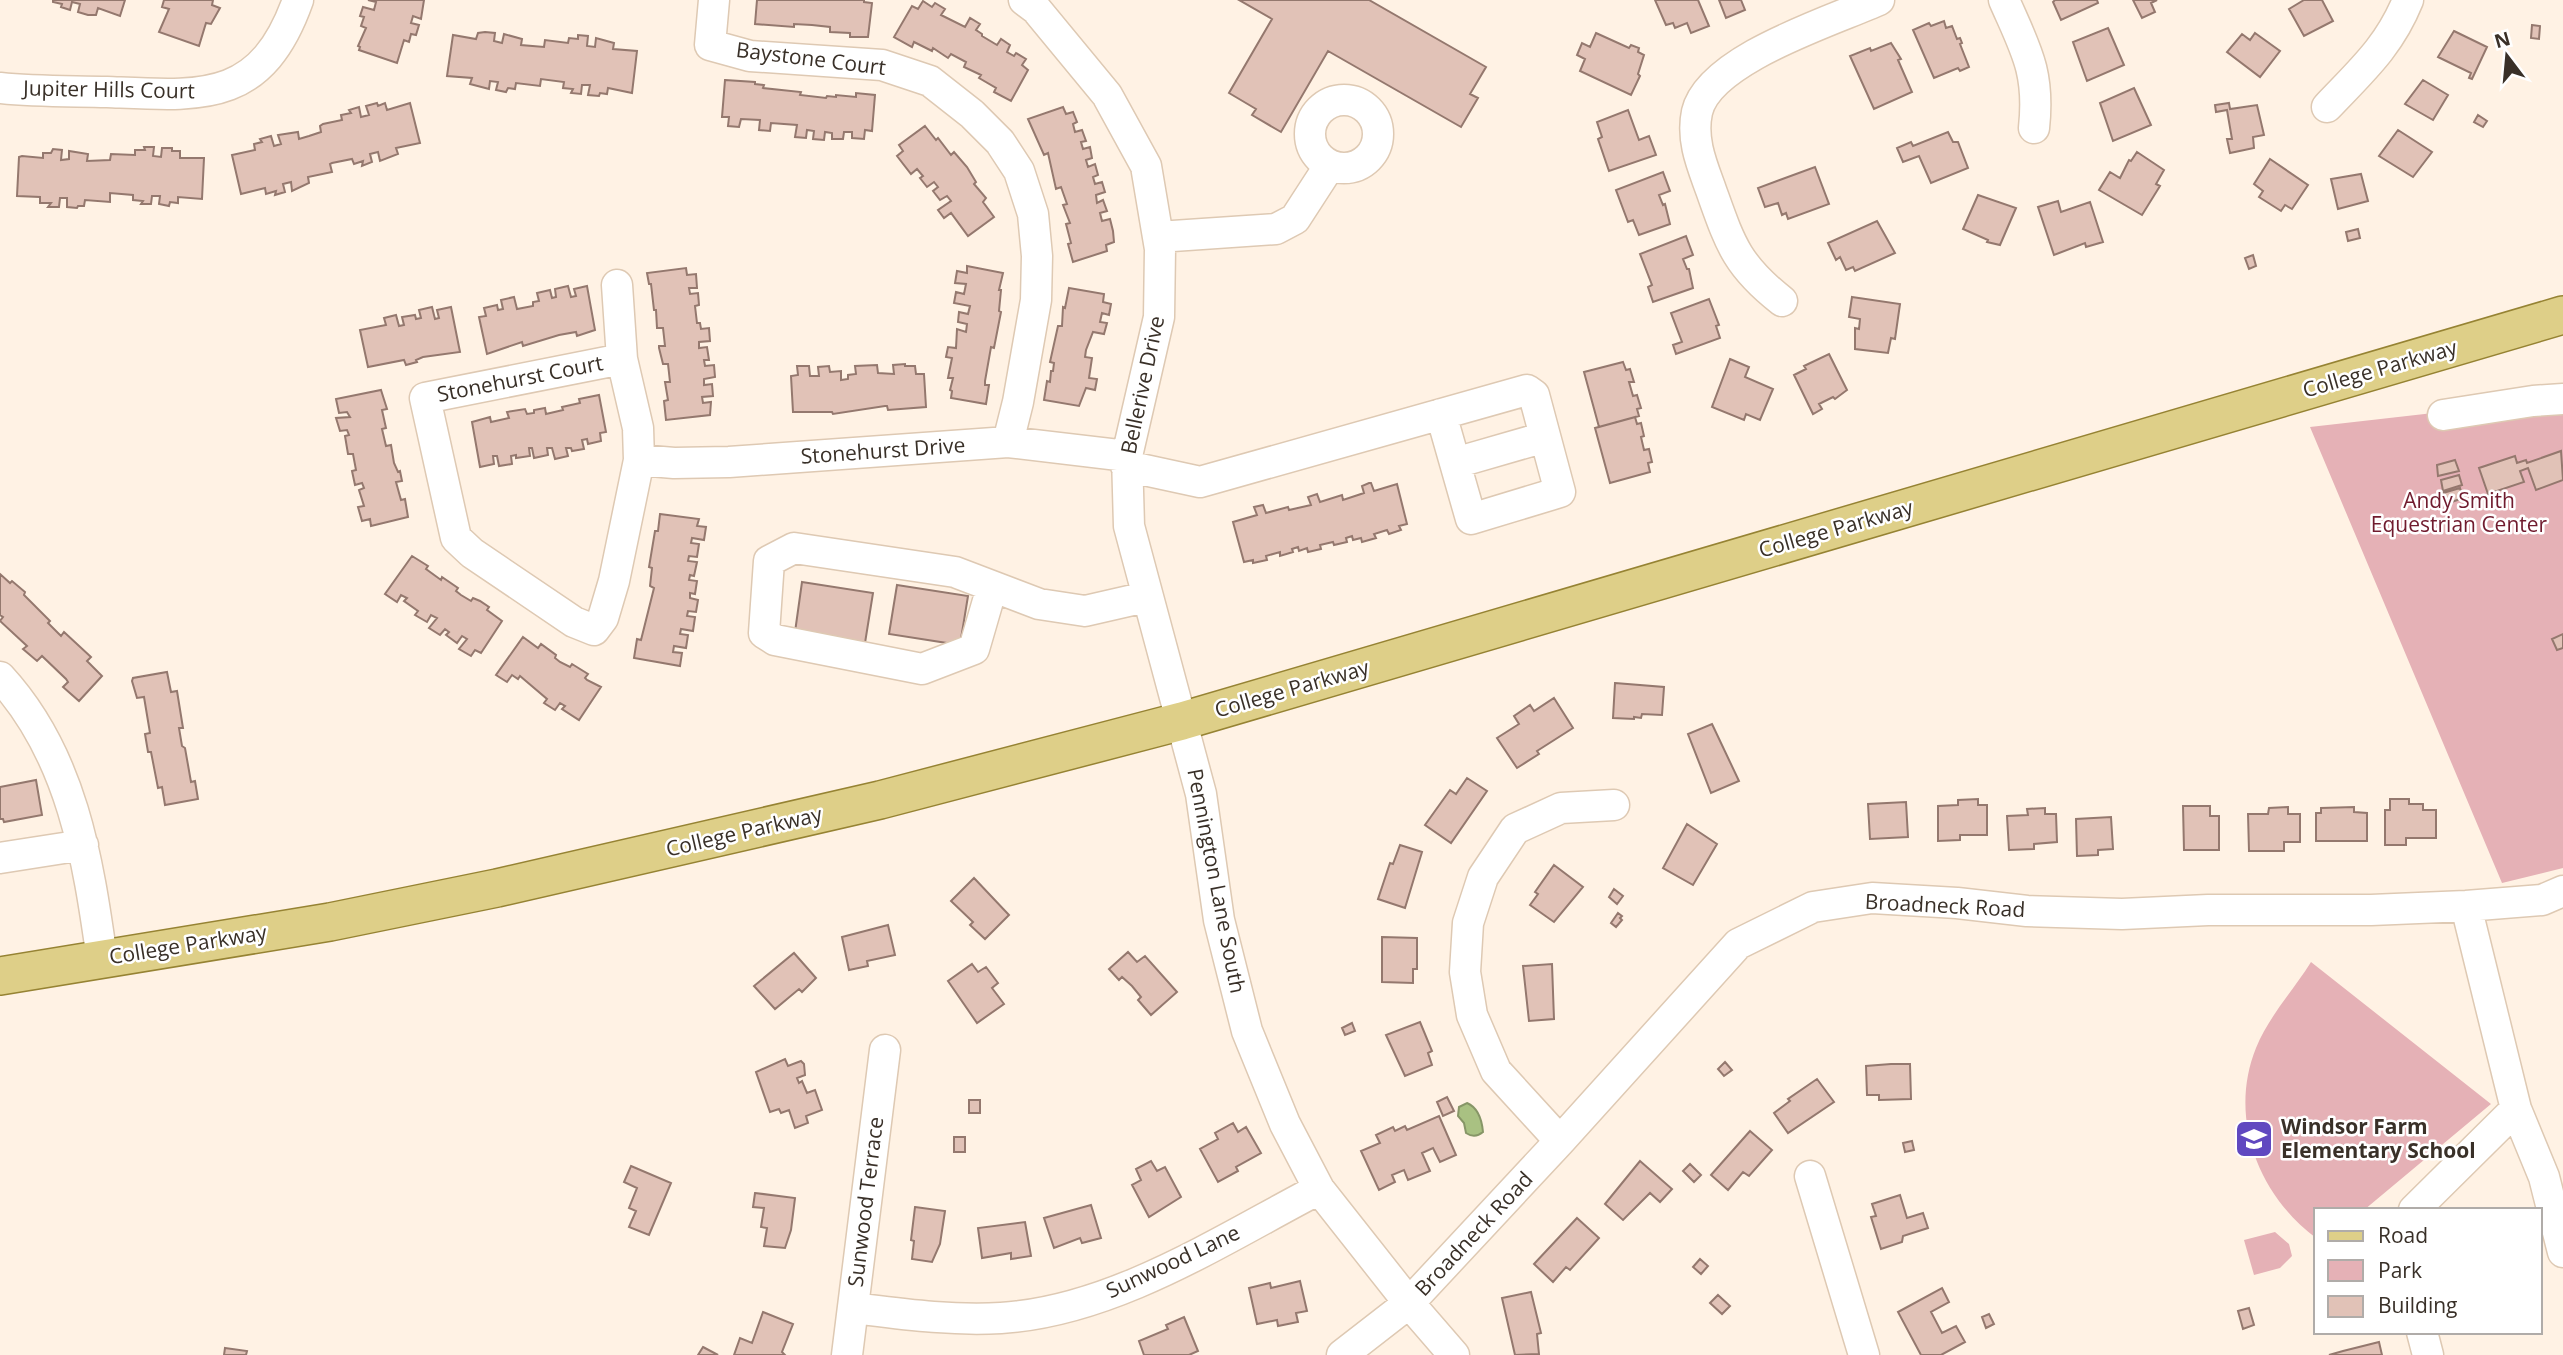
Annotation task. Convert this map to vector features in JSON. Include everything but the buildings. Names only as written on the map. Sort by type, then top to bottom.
[{"type":"main road","name":"College Parkway","points":[[0,976],[330,922],[497,888],[867,803],[1182,721],[2563,315]]},
{"type":"street","name":"Jupiter Hills Court","points":[[0,88],[170,94],[204,92],[227,86],[252,73],[272,54],[289,26],[298,0]]},
{"type":"street","name":"Baystone Court","points":[[714,0],[710,46],[750,55],[882,65],[930,81],[972,114],[1000,142],[1019,171],[1032,214],[1037,256],[1035,300],[1018,402],[1008,442]]},
{"type":"street","name":"Bellerive Drive","points":[[1024,0],[1036,9],[1107,95],[1146,166],[1160,249],[1159,317],[1126,461],[1129,526],[1146,597],[1182,721]]},
{"type":"street","points":[[1782,301],[1761,285],[1732,247],[1699,156],[1695,134],[1697,111],[1714,82],[1731,67],[1755,53],[1879,0]]},
{"type":"street","points":[[2004,0],[2035,78],[2037,100],[2034,128]]},
{"type":"street","points":[[2326,107],[2376,56],[2397,27],[2409,0]]},
{"type":"street","points":[[1158,237],[1276,229],[1296,219],[1330,165]]},
{"type":"street","points":[[617,285],[622,359]]},
{"type":"street","name":"Stonehurst Court","points":[[622,359],[638,428],[639,460],[614,581],[603,618],[594,630],[574,622],[472,553],[456,538],[425,398],[622,359]]},
{"type":"street","name":"Stonehurst Drive","points":[[639,460],[674,463],[729,462],[1008,442],[1126,461],[1200,482],[1527,390],[1534,395],[1545,438]]},
{"type":"street","points":[[2444,415],[2563,399]]},
{"type":"street","points":[[1441,414],[1455,463],[1471,519],[1560,492],[1545,438],[1455,463]]},
{"type":"street","points":[[992,587],[974,649],[922,669],[775,640],[764,633],[769,561],[794,548],[955,572],[1039,604],[1085,611],[1146,597]]},
{"type":"street","points":[[0,677],[20,700],[45,739],[66,786],[83,845],[102,959]]},
{"type":"street","name":"Pennington Lane South","points":[[1182,721],[1201,794],[1219,920],[1247,1031],[1285,1124],[1319,1189],[1409,1303],[1454,1355]]},
{"type":"street","points":[[1560,1141],[1496,1071],[1472,1015],[1465,972],[1468,923],[1483,877],[1515,829],[1561,808],[1614,805]]},
{"type":"street","points":[[0,858],[83,845]]},
{"type":"street","name":"Broadneck Road","points":[[1342,1355],[1409,1303],[1738,944],[1813,907],[1872,898],[1957,903],[2027,911],[2122,914],[2208,910],[2371,910],[2542,900],[2563,891]]},
{"type":"street","points":[[2466,906],[2515,1108],[2544,1177],[2563,1252]]},
{"type":"street","name":"Sunwood Terrace","points":[[847,1355],[884,1050]]},
{"type":"street","points":[[2416,1208],[2515,1108]]},
{"type":"street","points":[[1810,1176],[1864,1355]]},
{"type":"street","name":"Sunwood Lane","points":[[853,1308],[943,1319],[1003,1318],[1058,1310],[1110,1294],[1146,1279],[1319,1189]]},
{"type":"street","points":[[2423,1334],[2428,1355]]},
{"type":"green space","name":"Andy Smith Equestrian Center","points":[[2539,401],[2563,405],[2563,868],[2502,883],[2310,427]]},
{"type":"green space","points":[[2311,962],[2491,1104],[2366,1208],[2314,1208],[2314,1236],[2278,1200],[2264,1177],[2247,1127],[2245,1101],[2248,1074],[2261,1036]]},
{"type":"green space","points":[[2275,1232],[2289,1244],[2292,1256],[2280,1268],[2254,1275],[2244,1240]]},
{"type":"shaded area","points":[[1467,1103],[1477,1111],[1481,1119],[1483,1132],[1477,1136],[1466,1133],[1464,1123],[1458,1116],[1459,1107]]},
{"type":"place","name":"Windsor Farm Elementary School","points":[[2254,1139]]}]
